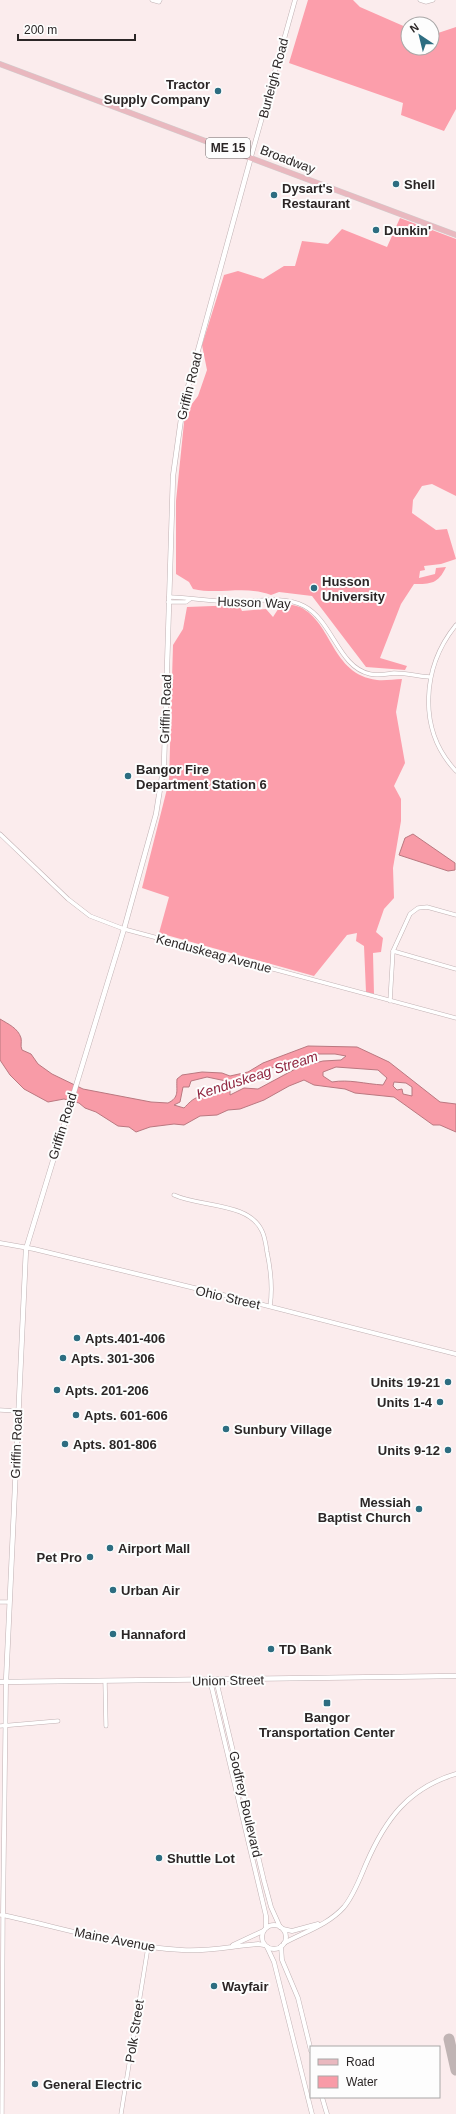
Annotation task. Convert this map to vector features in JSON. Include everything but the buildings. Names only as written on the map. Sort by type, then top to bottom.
[{"type":"main road","name":"Broadway","points":[[0,64],[456,234]]},
{"type":"main road","name":"Griffin Road","points":[[6,1682],[26,1249],[68,1106],[124,929],[156,814],[164,764],[173,476],[183,405],[251,157]]},
{"type":"main road","name":"Union Street","points":[[0,1682],[106,1682],[456,1676]]},
{"type":"street","points":[[152,0],[159,2],[160,0]]},
{"type":"street","name":"Burleigh Road","points":[[251,157],[295,0]]},
{"type":"street","points":[[420,0],[426,2],[433,0]]},
{"type":"street","name":"Husson Way","points":[[169,596],[190,599],[293,602],[303,605],[319,617],[353,666],[370,674],[400,674],[430,677]]},
{"type":"street","name":"Husson Way","points":[[168,602],[186,602],[190,599]]},
{"type":"street","points":[[456,625],[440,650],[430,677],[428,705],[434,732],[446,758],[456,771]]},
{"type":"street","name":"Kenduskeag Avenue","points":[[0,834],[68,899],[90,916],[124,929],[456,1018]]},
{"type":"street","points":[[390,1000],[393,951],[410,914],[418,908],[427,908],[456,915]]},
{"type":"street","points":[[393,951],[456,969]]},
{"type":"street","points":[[174,1195],[183,1200],[240,1212],[255,1222],[264,1238],[272,1279],[270,1306]]},
{"type":"street","name":"Ohio Street","points":[[0,1243],[270,1306],[456,1354]]},
{"type":"street","points":[[0,1410],[18,1411]]},
{"type":"street","points":[[0,1602],[9,1602]]},
{"type":"street","name":"Godfrey Boulevard","points":[[210,1680],[266,1916],[265,1929]]},
{"type":"street","name":"Godfrey Boulevard","points":[[216,1680],[264,1881],[281,1928]]},
{"type":"street","name":"Griffin Road","points":[[2,2114],[2,1726],[6,1682]]},
{"type":"street","points":[[106,1682],[106,1726]]},
{"type":"street","points":[[2,1726],[58,1721]]},
{"type":"street","points":[[265,1946],[273,1949],[283,1945],[340,1912],[348,1901],[378,1836],[400,1807],[429,1785],[456,1774]]},
{"type":"street","name":"Maine Avenue","points":[[2,1915],[148,1948],[183,1950],[258,1944],[265,1946]]},
{"type":"street","points":[[312,2114],[274,1962],[262,1938],[265,1929],[273,1925],[287,1931],[299,1930],[328,1920]]},
{"type":"street","points":[[281,1928],[285,1936],[282,1960],[298,1998],[310,2047]]},
{"type":"street","name":"Maine Avenue","points":[[229,1947],[265,1929]]},
{"type":"street","name":"Polk Street","points":[[120,2114],[148,1948]]},
{"type":"street","points":[[322,2098],[327,2114]]},
{"type":"shaded area","points":[[308,0],[353,0],[360,7],[400,24],[400,56],[440,56],[440,32],[456,27],[456,109],[444,131],[401,115],[403,103],[289,63]]},
{"type":"shaded area","points":[[400,218],[456,239],[456,496],[432,484],[422,486],[413,500],[412,513],[436,530],[447,529],[456,559],[441,564],[424,566],[425,570],[420,571],[419,578],[435,574],[436,568],[446,567],[437,580],[425,584],[414,584],[401,604],[380,658],[407,666],[405,670],[366,667],[312,596],[279,592],[271,595],[262,592],[242,590],[203,591],[193,589],[189,582],[176,574],[176,501],[185,413],[198,396],[207,370],[202,345],[224,275],[238,271],[263,279],[284,266],[295,266],[302,241],[328,244],[342,229],[387,247]]},
{"type":"shaded area","points":[[282,603],[300,607],[311,614],[341,658],[350,668],[362,676],[377,680],[402,679],[396,712],[405,763],[394,786],[401,799],[401,821],[393,868],[394,898],[384,909],[376,932],[383,938],[381,952],[373,953],[374,994],[366,992],[364,946],[356,941],[357,933],[347,935],[314,976],[159,933],[169,897],[142,888],[169,781],[173,645],[183,629],[187,607],[239,605],[242,611],[266,609],[273,617]]},
{"type":"water","points":[[413,834],[455,863],[455,870],[448,871],[399,855],[405,838]]},
{"type":"water","points":[[0,1019],[18,1032],[21,1038],[22,1050],[31,1054],[38,1064],[52,1074],[83,1089],[151,1102],[168,1103],[176,1096],[177,1079],[182,1075],[202,1072],[222,1073],[230,1076],[248,1072],[263,1063],[308,1046],[357,1047],[389,1062],[440,1102],[456,1104],[456,1132],[440,1125],[433,1125],[394,1097],[355,1093],[345,1089],[314,1085],[304,1080],[289,1086],[264,1100],[240,1109],[228,1110],[217,1115],[200,1116],[184,1125],[174,1124],[150,1127],[136,1132],[129,1127],[118,1126],[96,1112],[85,1108],[79,1103],[64,1099],[48,1102],[24,1089],[10,1075],[0,1060]],"holes":[[[316,1054],[335,1054],[346,1056],[341,1060],[323,1061],[299,1067],[258,1089],[244,1088],[230,1095],[230,1089],[237,1082],[252,1077],[270,1068],[283,1067],[294,1060]],[[336,1067],[378,1070],[387,1078],[383,1085],[351,1081],[332,1082],[323,1076],[323,1072]],[[207,1077],[226,1081],[223,1090],[216,1094],[197,1098],[191,1101],[184,1108],[174,1105],[180,1102],[183,1087],[189,1087],[191,1081]],[[394,1082],[406,1083],[412,1087],[412,1096],[403,1094],[402,1089],[397,1090],[393,1086]]]},
{"type":"taxiway","points":[[449,2039],[456,2070]]},
{"type":"place","name":"Tractor Supply Company","points":[[218,91]]},
{"type":"place","name":"Shell","points":[[396,184]]},
{"type":"place","name":"Dysart's Restaurant","points":[[274,195]]},
{"type":"place","name":"Dunkin'","points":[[376,230]]},
{"type":"place","name":"Husson University","points":[[314,588]]},
{"type":"place","name":"Bangor Fire Department Station 6","points":[[128,776]]},
{"type":"place","name":"Apts.401-406","points":[[77,1338]]},
{"type":"place","name":"Apts. 301-306","points":[[63,1358]]},
{"type":"place","name":"Units 19-21","points":[[448,1382]]},
{"type":"place","name":"Apts. 201-206","points":[[57,1390]]},
{"type":"place","name":"Units 1-4","points":[[440,1402]]},
{"type":"place","name":"Apts. 601-606","points":[[76,1415]]},
{"type":"place","name":"Sunbury Village","points":[[226,1429]]},
{"type":"place","name":"Apts. 801-806","points":[[65,1444]]},
{"type":"place","name":"Units 9-12","points":[[448,1450]]},
{"type":"place","name":"Messiah Baptist Church","points":[[419,1509]]},
{"type":"place","name":"Airport Mall","points":[[110,1548]]},
{"type":"place","name":"Pet Pro","points":[[90,1557]]},
{"type":"place","name":"Urban Air","points":[[113,1590]]},
{"type":"place","name":"Hannaford","points":[[113,1634]]},
{"type":"place","name":"TD Bank","points":[[271,1649]]},
{"type":"place","name":"Bangor Transportation Center","points":[[327,1703]]},
{"type":"place","name":"Shuttle Lot","points":[[159,1858]]},
{"type":"place","name":"Wayfair","points":[[214,1986]]},
{"type":"place","name":"General Electric","points":[[35,2084]]},
{"type":"water label","name":"Kenduskeag Stream","points":[[257,1075]]}]
